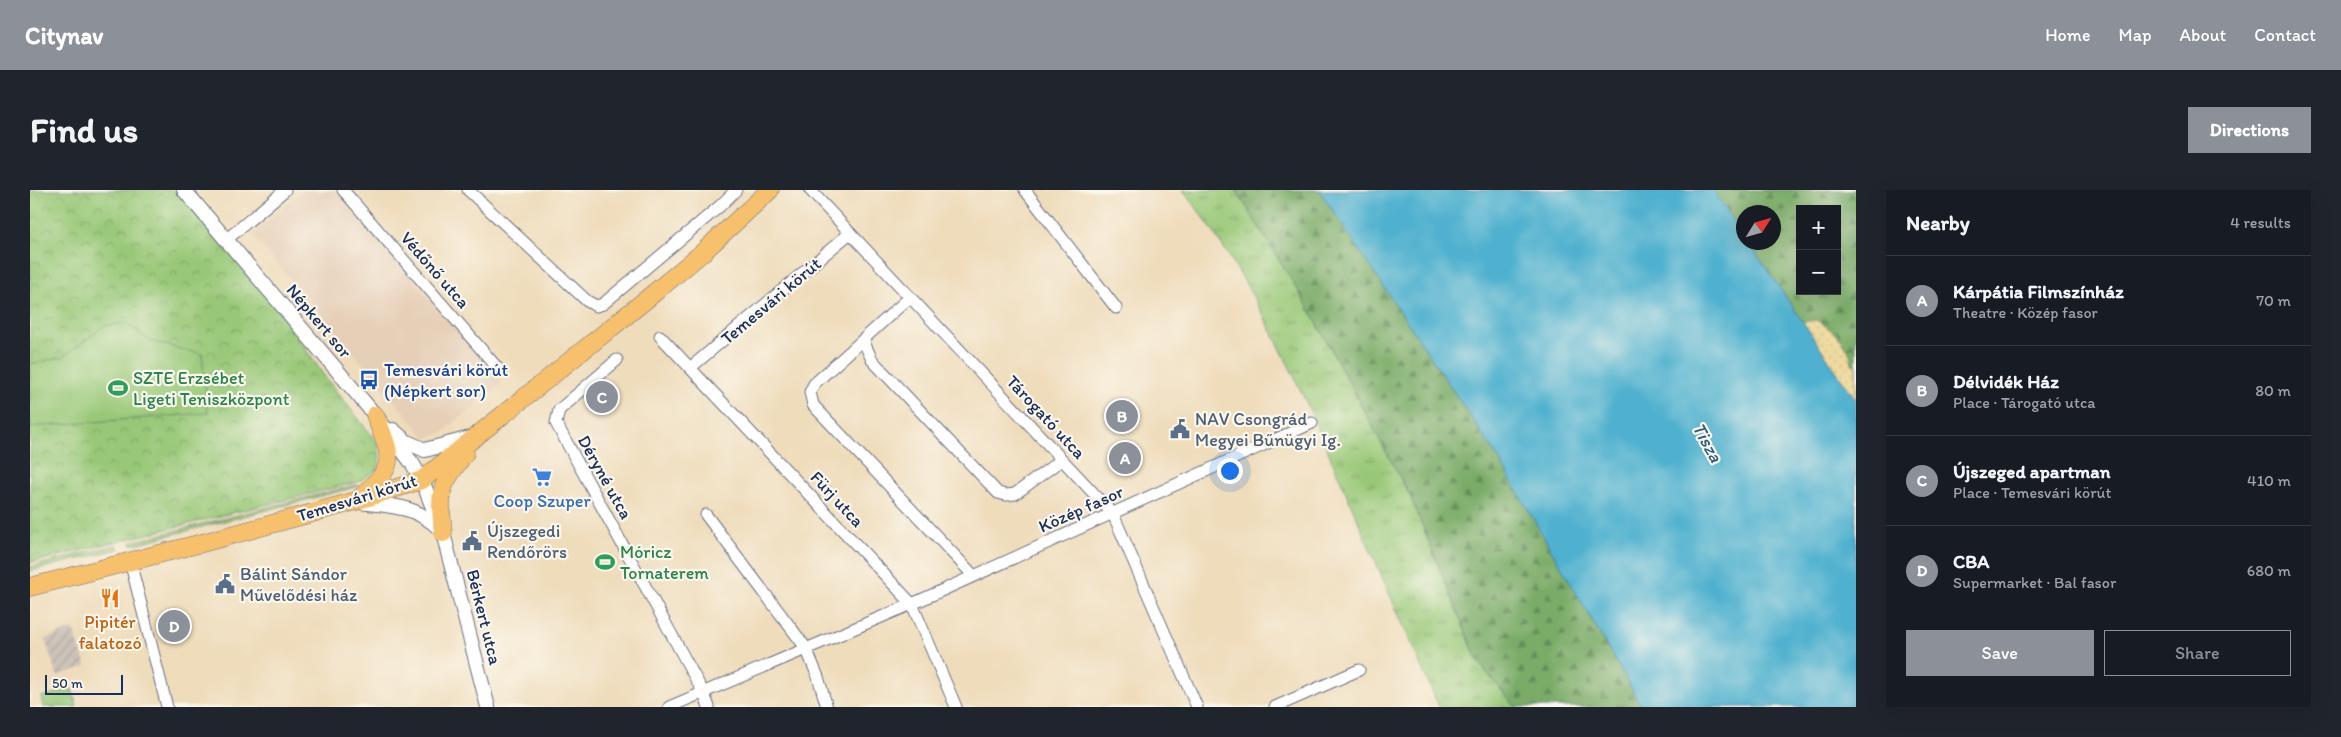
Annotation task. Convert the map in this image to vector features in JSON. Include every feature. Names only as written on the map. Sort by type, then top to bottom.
[{"type":"main road","name":"Temesvári körút","points":[[30,587],[356,501],[422,480],[703,252],[770,190]]},
{"type":"main road","points":[[356,501],[378,481],[389,464],[387,446],[375,415]]},
{"type":"main road","points":[[443,532],[440,505],[443,484],[477,436]]},
{"type":"street","name":"Népkert sor","points":[[184,190],[375,415],[412,463],[422,480]]},
{"type":"street","points":[[226,240],[284,190]]},
{"type":"street","name":"Védőnő utca","points":[[343,190],[501,372]]},
{"type":"street","points":[[468,190],[587,301],[596,306],[603,304],[720,206],[736,190]]},
{"type":"street","name":"Tárogató utca","points":[[810,190],[1113,514],[1197,707]]},
{"type":"street","points":[[1025,190],[1116,308]]},
{"type":"street","name":"Temesvári körút","points":[[690,368],[850,233]]},
{"type":"street","points":[[910,297],[814,384],[810,392],[813,405],[973,575]]},
{"type":"street","name":"Fürj utca","points":[[660,336],[912,604],[956,707]]},
{"type":"street","points":[[863,340],[872,360],[998,493],[1006,495],[1015,494],[1042,476],[1061,460]]},
{"type":"street","name":"Déryné utca","points":[[616,360],[559,410],[556,423],[703,692],[709,707]]},
{"type":"street","points":[[375,415],[407,442],[425,450],[477,436]]},
{"type":"street","name":"Közép fasor","points":[[669,707],[912,604],[1312,423]]},
{"type":"street","name":"Bérkert utca","points":[[422,480],[443,532],[488,707]]},
{"type":"street","points":[[356,501],[405,508],[417,512],[432,521],[443,532]]},
{"type":"street","points":[[706,515],[806,648],[818,676],[827,707]]},
{"type":"street","points":[[130,561],[168,707]]},
{"type":"street","points":[[1275,707],[1359,670]]},
{"type":"shaded area","points":[[303,190],[336,190],[502,383],[442,433],[426,438],[252,234]]},
{"type":"shaded area","points":[[73,629],[86,666],[57,676],[45,639]]},
{"type":"green space","points":[[30,190],[177,190],[275,305],[325,377],[378,443],[380,457],[377,470],[358,482],[30,563]]},
{"type":"green space","points":[[1183,190],[1236,190],[1247,205],[1311,312],[1411,498],[1478,662],[1516,707],[1439,707],[1312,416],[1275,337],[1233,262]]},
{"type":"green space","points":[[1236,190],[1319,190],[1500,461],[1642,707],[1516,707],[1478,662],[1411,498],[1311,312]]},
{"type":"green space","points":[[1713,190],[1856,190],[1856,400],[1754,250],[1781,250],[1781,205],[1736,205],[1736,224]]},
{"type":"green space","name":"SZTE Erzsébet Ligeti Teniszközpont","points":[[126,323],[150,341],[202,354],[208,413],[30,427],[30,364],[63,357],[104,326]]},
{"type":"green space","points":[[356,485],[360,486],[132,545],[131,542]]},
{"type":"green space","points":[[117,545],[119,549],[30,571],[30,567]]},
{"type":"green space","points":[[72,689],[77,707],[43,707],[41,697]]},
{"type":"sand","points":[[1816,320],[1839,338],[1848,350],[1852,364],[1856,366],[1856,400],[1803,322]]},
{"type":"water","name":"Tisza","points":[[1319,190],[1713,190],[1736,224],[1736,250],[1754,250],[1856,400],[1856,707],[1642,707],[1500,461]]},
{"type":"place","name":"Temesvári körút (Népkert sor)","points":[[369,380]]},
{"type":"place","name":"SZTE Erzsébet Ligeti Teniszközpont","points":[[118,388]]},
{"type":"place","name":"Újszeged apartman","points":[[602,397]]},
{"type":"place","name":"Délvidék Ház","points":[[1122,416]]},
{"type":"place","name":"NAV Csongrád Megyei Bűnügyi Ig.","points":[[1180,429]]},
{"type":"place","name":"Kárpátia Filmszínház","points":[[1125,458]]},
{"type":"place","name":"Coop Szuper","points":[[542,477]]},
{"type":"place","name":"Újszegedi Rendőrörs","points":[[472,541]]},
{"type":"place","name":"Móricz Tornaterem","points":[[605,562]]},
{"type":"place","name":"Bálint Sándor Művelődési ház","points":[[225,584]]},
{"type":"place","name":"Pipitér falatozó","points":[[110,598]]},
{"type":"place","name":"CBA","points":[[174,626]]}]
